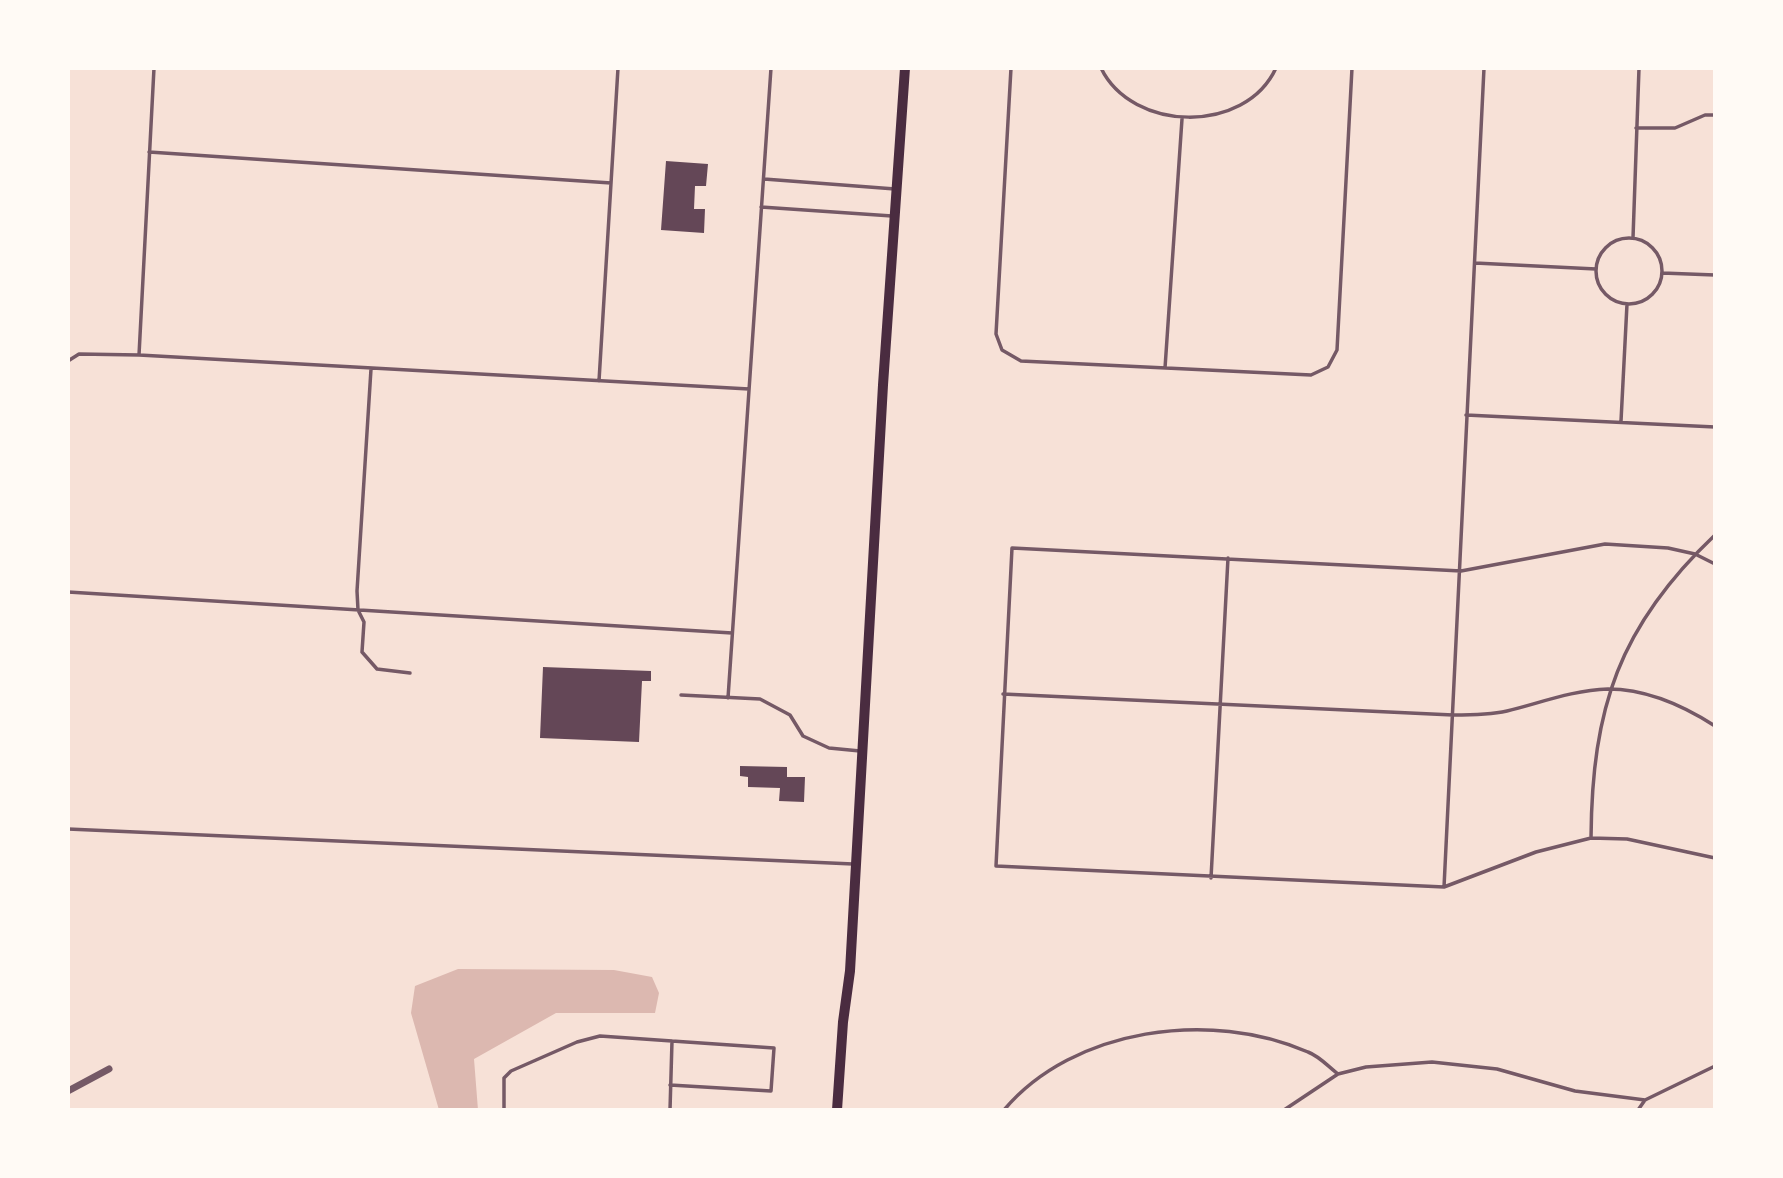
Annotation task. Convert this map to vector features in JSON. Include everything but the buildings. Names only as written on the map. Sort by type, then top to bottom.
[{"type":"main road","points":[[837,1110],[843,1022],[850,971],[905,68]]},
{"type":"street","points":[[68,1091],[110,1069]]},
{"type":"lane","points":[[138,355],[153,68]]},
{"type":"lane","points":[[599,381],[618,68]]},
{"type":"lane","points":[[727,698],[771,68]]},
{"type":"lane","points":[[1012,68],[997,342],[1008,356],[1021,361],[1311,375],[1321,372],[1333,362],[1337,350],[1352,68]]},
{"type":"lane","points":[[1101,68],[1105,77],[1130,102],[1163,116],[1182,119],[1217,115],[1249,99],[1276,68]]},
{"type":"lane","points":[[1444,887],[1484,68]]},
{"type":"lane","points":[[1633,237],[1639,68]]},
{"type":"lane","points":[[1636,128],[1675,128],[1705,115],[1715,115]]},
{"type":"lane","points":[[1165,368],[1182,119]]},
{"type":"lane","points":[[149,152],[611,183]]},
{"type":"lane","points":[[763,178],[898,190]]},
{"type":"lane","points":[[761,207],[896,216]]},
{"type":"lane","points":[[1633,237],[1655,249],[1662,273],[1655,292],[1647,299],[1627,304],[1614,301],[1604,293],[1597,282],[1595,269],[1603,249],[1622,238],[1633,237]]},
{"type":"lane","points":[[1474,263],[1595,269]]},
{"type":"lane","points":[[1662,273],[1715,275]]},
{"type":"lane","points":[[1621,421],[1627,304]]},
{"type":"lane","points":[[68,361],[79,354],[138,355],[749,389]]},
{"type":"lane","points":[[371,368],[358,610],[363,622],[362,652],[377,669],[410,673]]},
{"type":"lane","points":[[1466,415],[1715,427]]},
{"type":"lane","points":[[1591,838],[1591,795],[1599,727],[1609,689],[1624,650],[1653,601],[1715,535]]},
{"type":"lane","points":[[1715,564],[1695,554],[1668,548],[1605,544],[1461,571],[1012,548],[996,866],[1444,887],[1536,852],[1591,838],[1627,839],[1715,858]]},
{"type":"lane","points":[[1211,877],[1228,558]]},
{"type":"lane","points":[[68,592],[732,633]]},
{"type":"lane","points":[[1003,694],[1452,715],[1504,712],[1576,693],[1609,689],[1642,694],[1685,707],[1715,726]]},
{"type":"lane","points":[[681,695],[760,699],[790,715],[803,736],[829,748],[862,752]]},
{"type":"lane","points":[[68,829],[855,864]]},
{"type":"lane","points":[[1004,1110],[1023,1088],[1060,1062],[1106,1043],[1152,1034],[1225,1031],[1270,1040],[1310,1052],[1338,1074]]},
{"type":"lane","points":[[504,1110],[504,1078],[511,1071],[577,1042],[600,1036],[774,1048],[771,1091],[670,1085]]},
{"type":"lane","points":[[670,1110],[672,1041]]},
{"type":"lane","points":[[1284,1110],[1338,1074],[1366,1066],[1432,1062],[1497,1069],[1575,1091],[1646,1100]]},
{"type":"lane","points":[[1639,1110],[1646,1100],[1715,1066]]},
{"type":"shaded area","points":[[458,969],[614,970],[652,977],[659,993],[655,1013],[556,1013],[474,1059],[478,1110],[439,1110],[411,1013],[415,986]]}]
